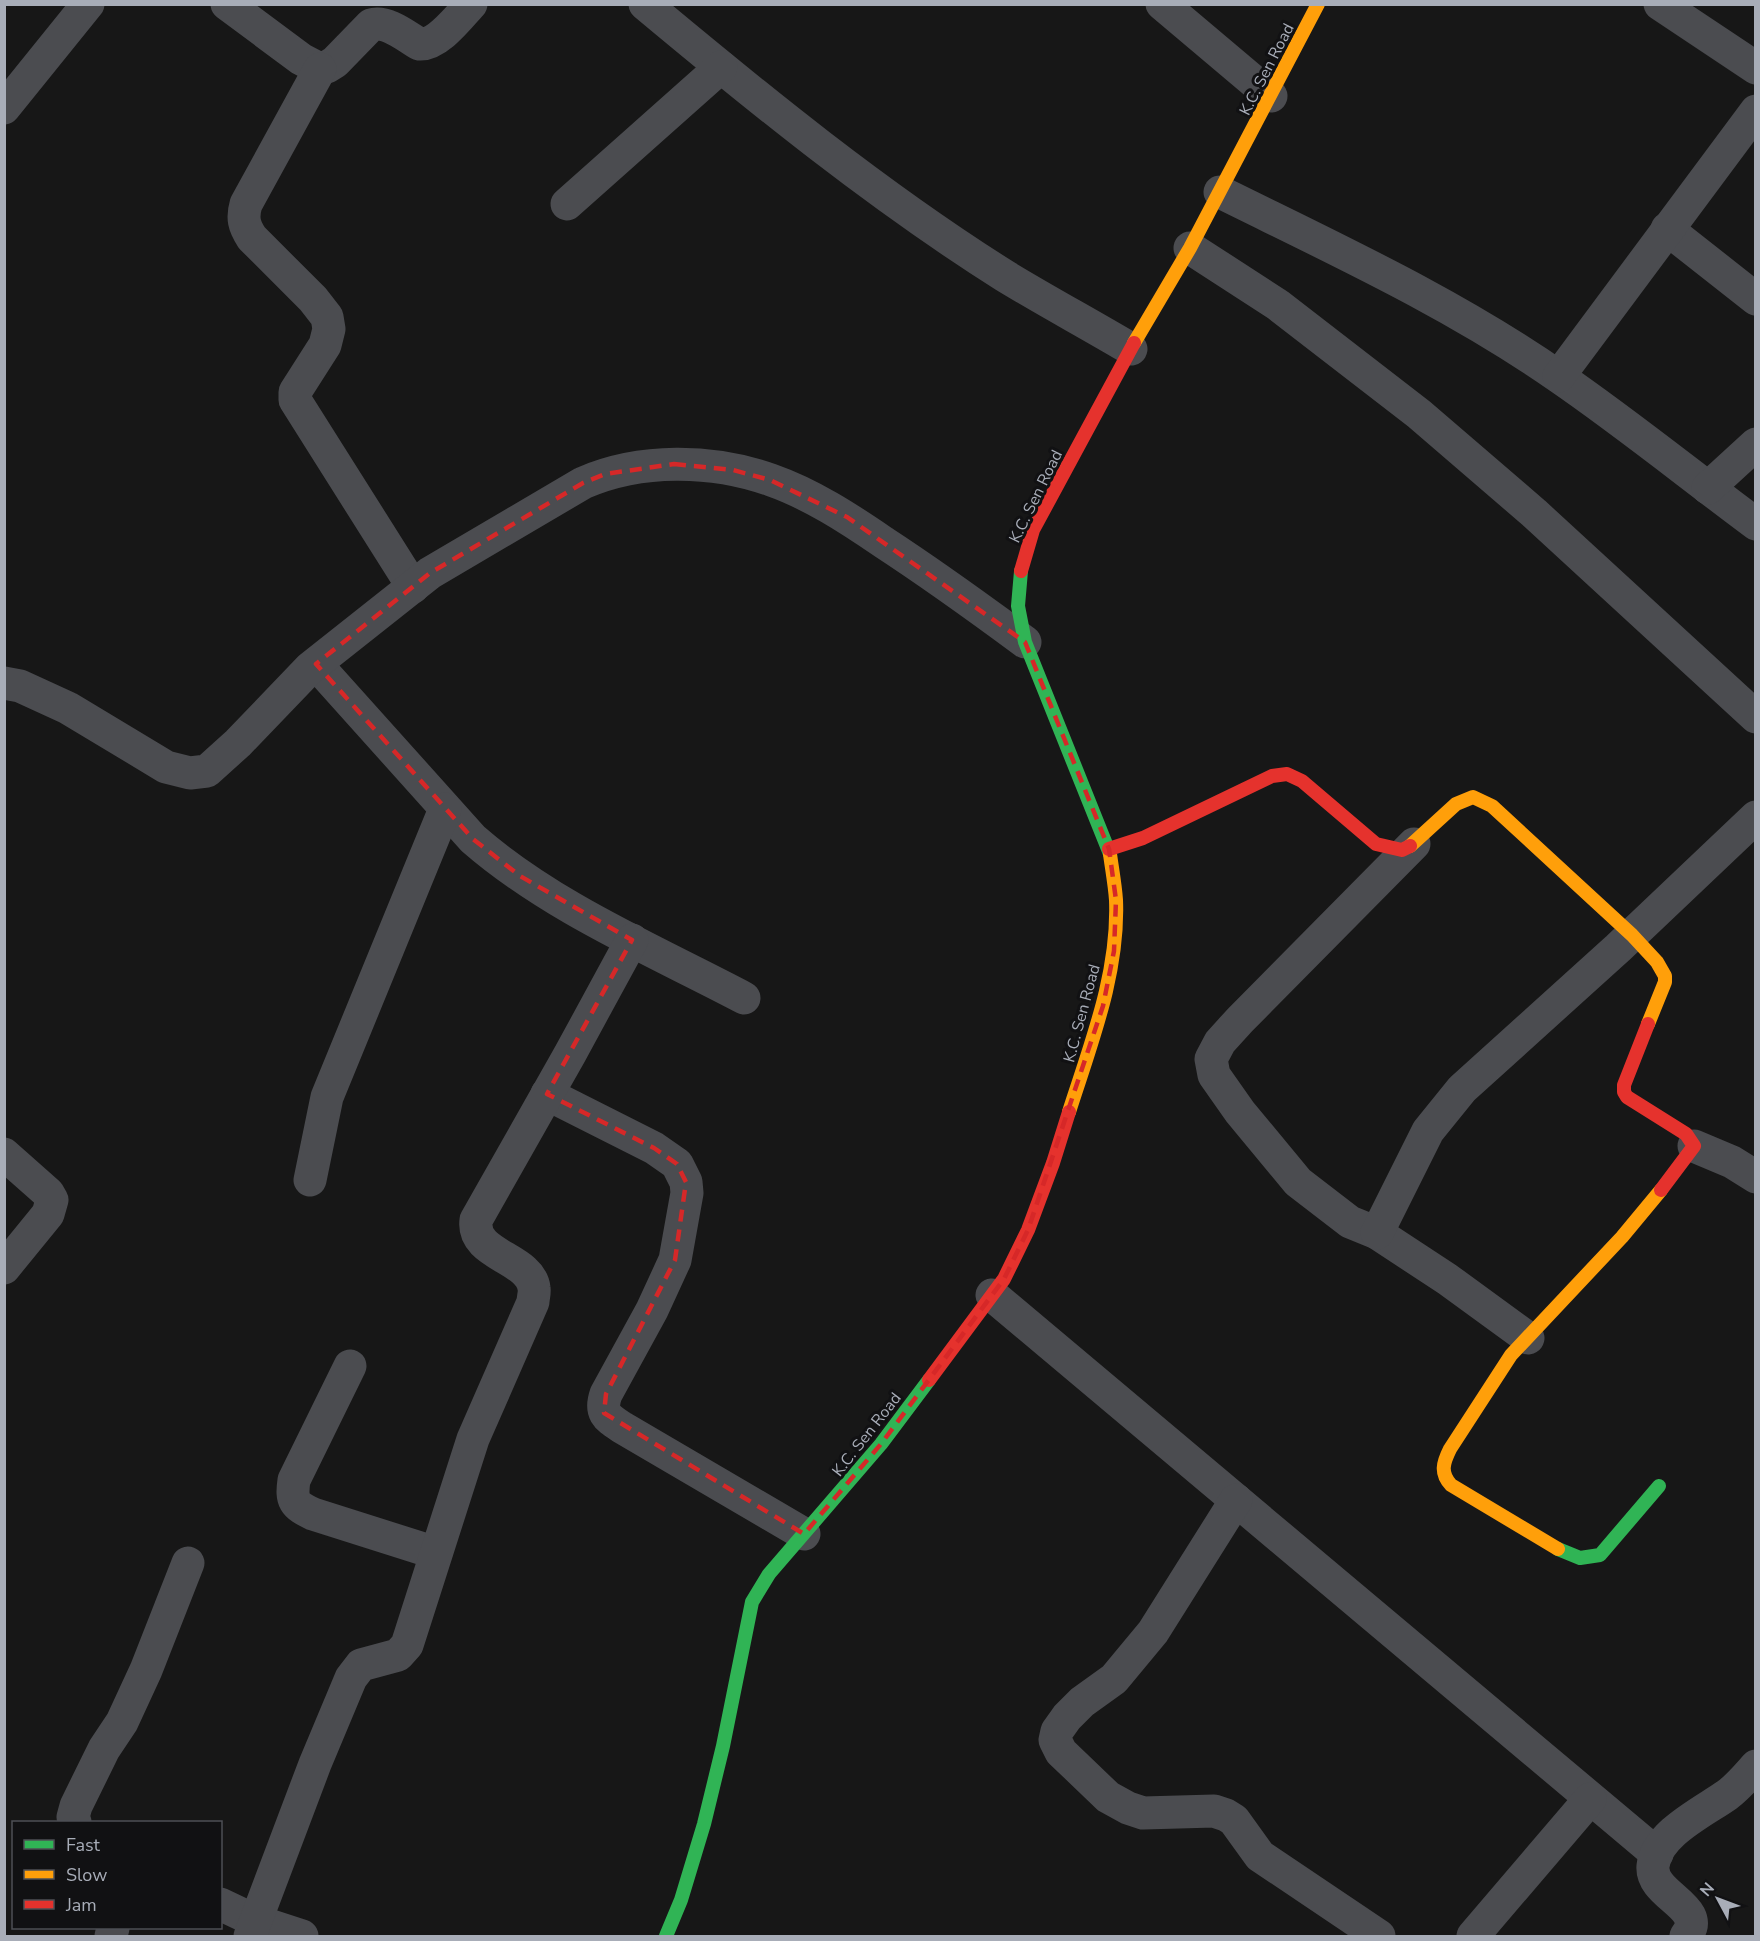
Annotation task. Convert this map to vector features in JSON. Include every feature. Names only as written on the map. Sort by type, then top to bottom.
[{"type":"street","points":[[4,108],[88,4]]},
{"type":"street","points":[[227,4],[301,59],[320,69],[335,62],[371,25],[377,23],[419,44],[425,44],[435,40],[471,4]]},
{"type":"street","points":[[645,4],[721,67],[852,169],[926,222],[1005,275],[1131,349]]},
{"type":"street","points":[[1162,4],[1271,96]]},
{"type":"street","name":"K.C. Sen Road","points":[[666,1936],[681,1902],[703,1828],[752,1602],[769,1574],[881,1444],[1004,1279],[1028,1230],[1053,1163],[1103,1006],[1114,951],[1116,900],[1109,849],[1025,642],[1018,606],[1019,580],[1033,530],[1058,480],[1190,248],[1318,4]]},
{"type":"street","points":[[1660,4],[1755,68]]},
{"type":"street","points":[[567,204],[721,67]]},
{"type":"street","points":[[320,69],[246,204],[243,217],[245,227],[252,238],[313,299],[327,317],[329,329],[325,345],[295,392],[295,400],[413,586]]},
{"type":"street","points":[[1559,376],[1755,111]]},
{"type":"street","points":[[1220,192],[1354,258],[1451,310],[1559,376],[1755,524]]},
{"type":"street","points":[[1667,229],[1755,299]]},
{"type":"street","points":[[1190,248],[1278,305],[1419,414],[1534,513],[1755,717]]},
{"type":"street","points":[[1708,488],[1755,444]]},
{"type":"street","points":[[4,683],[20,686],[68,708],[166,767],[200,773],[207,771],[316,664],[429,573],[583,483],[604,474],[674,464],[733,470],[770,480],[847,517],[939,578],[1025,642]]},
{"type":"street","points":[[316,664],[473,839],[520,876],[570,907],[744,998]]},
{"type":"street","points":[[1109,849],[1143,838],[1272,776],[1287,774],[1302,781],[1376,844],[1402,850],[1414,844]]},
{"type":"street","points":[[1528,1338],[1447,1279],[1377,1233],[1350,1222],[1298,1182],[1220,1084],[1214,1075],[1211,1059],[1220,1042],[1239,1020],[1456,804],[1473,796],[1492,806],[1632,935],[1657,962],[1665,976],[1665,982],[1624,1085],[1624,1092],[1627,1097],[1686,1134],[1694,1146],[1731,1162],[1755,1178]]},
{"type":"street","points":[[310,1180],[327,1097],[445,809]]},
{"type":"street","points":[[1377,1233],[1414,1156],[1441,1113],[1462,1089],[1632,935],[1755,817]]},
{"type":"street","points":[[253,1929],[315,1764],[351,1678],[362,1665],[398,1655],[406,1645],[473,1439],[532,1302],[534,1288],[530,1278],[522,1269],[482,1242],[475,1228],[476,1220],[632,940]]},
{"type":"street","points":[[547,1094],[654,1149],[677,1164],[686,1182],[687,1194],[675,1260],[652,1310],[606,1394],[602,1404],[604,1413],[623,1428],[804,1534]]},
{"type":"street","points":[[1659,1486],[1600,1555],[1590,1559],[1575,1558],[1562,1551],[1446,1482],[1443,1473],[1444,1462],[1450,1449],[1511,1355],[1623,1237],[1688,1158],[1694,1146]]},
{"type":"street","points":[[4,1154],[48,1193],[52,1200],[48,1214],[4,1268]]},
{"type":"street","points":[[992,1295],[1657,1854]]},
{"type":"street","points":[[350,1366],[294,1480],[292,1494],[295,1502],[313,1514],[436,1553]]},
{"type":"street","points":[[1236,1500],[1153,1632],[1114,1679],[1082,1702],[1066,1717],[1057,1731],[1056,1740],[1061,1752],[1108,1797],[1128,1808],[1143,1813],[1214,1811],[1226,1815],[1234,1820],[1260,1856],[1379,1936]]},
{"type":"street","points":[[75,1821],[73,1816],[76,1806],[104,1749],[122,1722],[146,1670],[188,1563]]},
{"type":"street","points":[[1686,1936],[1691,1931],[1693,1922],[1688,1912],[1660,1886],[1654,1877],[1653,1866],[1657,1854],[1680,1826],[1729,1793],[1755,1766]]},
{"type":"street","points":[[1473,1936],[1590,1799]]},
{"type":"street","points":[[222,1906],[253,1929],[302,1936]]},
{"type":"highlighted area","points":[[674,464],[733,470],[770,480],[847,517],[1025,642],[1109,849],[1116,900],[1114,951],[1103,1006],[1028,1230],[1004,1279],[960,1340],[881,1444],[804,1534],[604,1413],[606,1394],[675,1260],[686,1182],[677,1164],[654,1148],[547,1094],[632,940],[520,876],[473,839],[316,664],[430,573],[583,483],[605,474]]},
{"type":"traffic: fast","points":[[1021,571],[1018,606],[1025,642],[1110,854]]},
{"type":"traffic: fast","points":[[666,1936],[681,1900],[704,1824],[723,1746],[752,1602],[769,1574],[881,1444],[929,1380]]},
{"type":"traffic: fast","points":[[1558,1549],[1580,1558],[1600,1555],[1659,1486]]},
{"type":"traffic: slow","points":[[1134,343],[1190,248],[1318,4]]},
{"type":"traffic: slow","points":[[1410,846],[1456,804],[1473,797],[1492,806],[1632,935],[1657,962],[1665,976],[1665,982],[1648,1024]]},
{"type":"traffic: slow","points":[[1069,1112],[1102,1008],[1113,954],[1116,900],[1110,854]]},
{"type":"traffic: slow","points":[[1558,1549],[1451,1485],[1445,1476],[1444,1463],[1450,1449],[1511,1355],[1622,1237],[1661,1190]]},
{"type":"traffic: jam","points":[[1021,571],[1033,530],[1134,343]]},
{"type":"traffic: jam","points":[[1109,849],[1143,838],[1272,776],[1287,774],[1302,781],[1376,844],[1402,850],[1410,846]]},
{"type":"traffic: jam","points":[[1648,1024],[1624,1085],[1624,1092],[1627,1097],[1686,1134],[1694,1146],[1661,1190]]},
{"type":"traffic: jam","points":[[929,1380],[1004,1279],[1028,1230],[1069,1112]]}]
